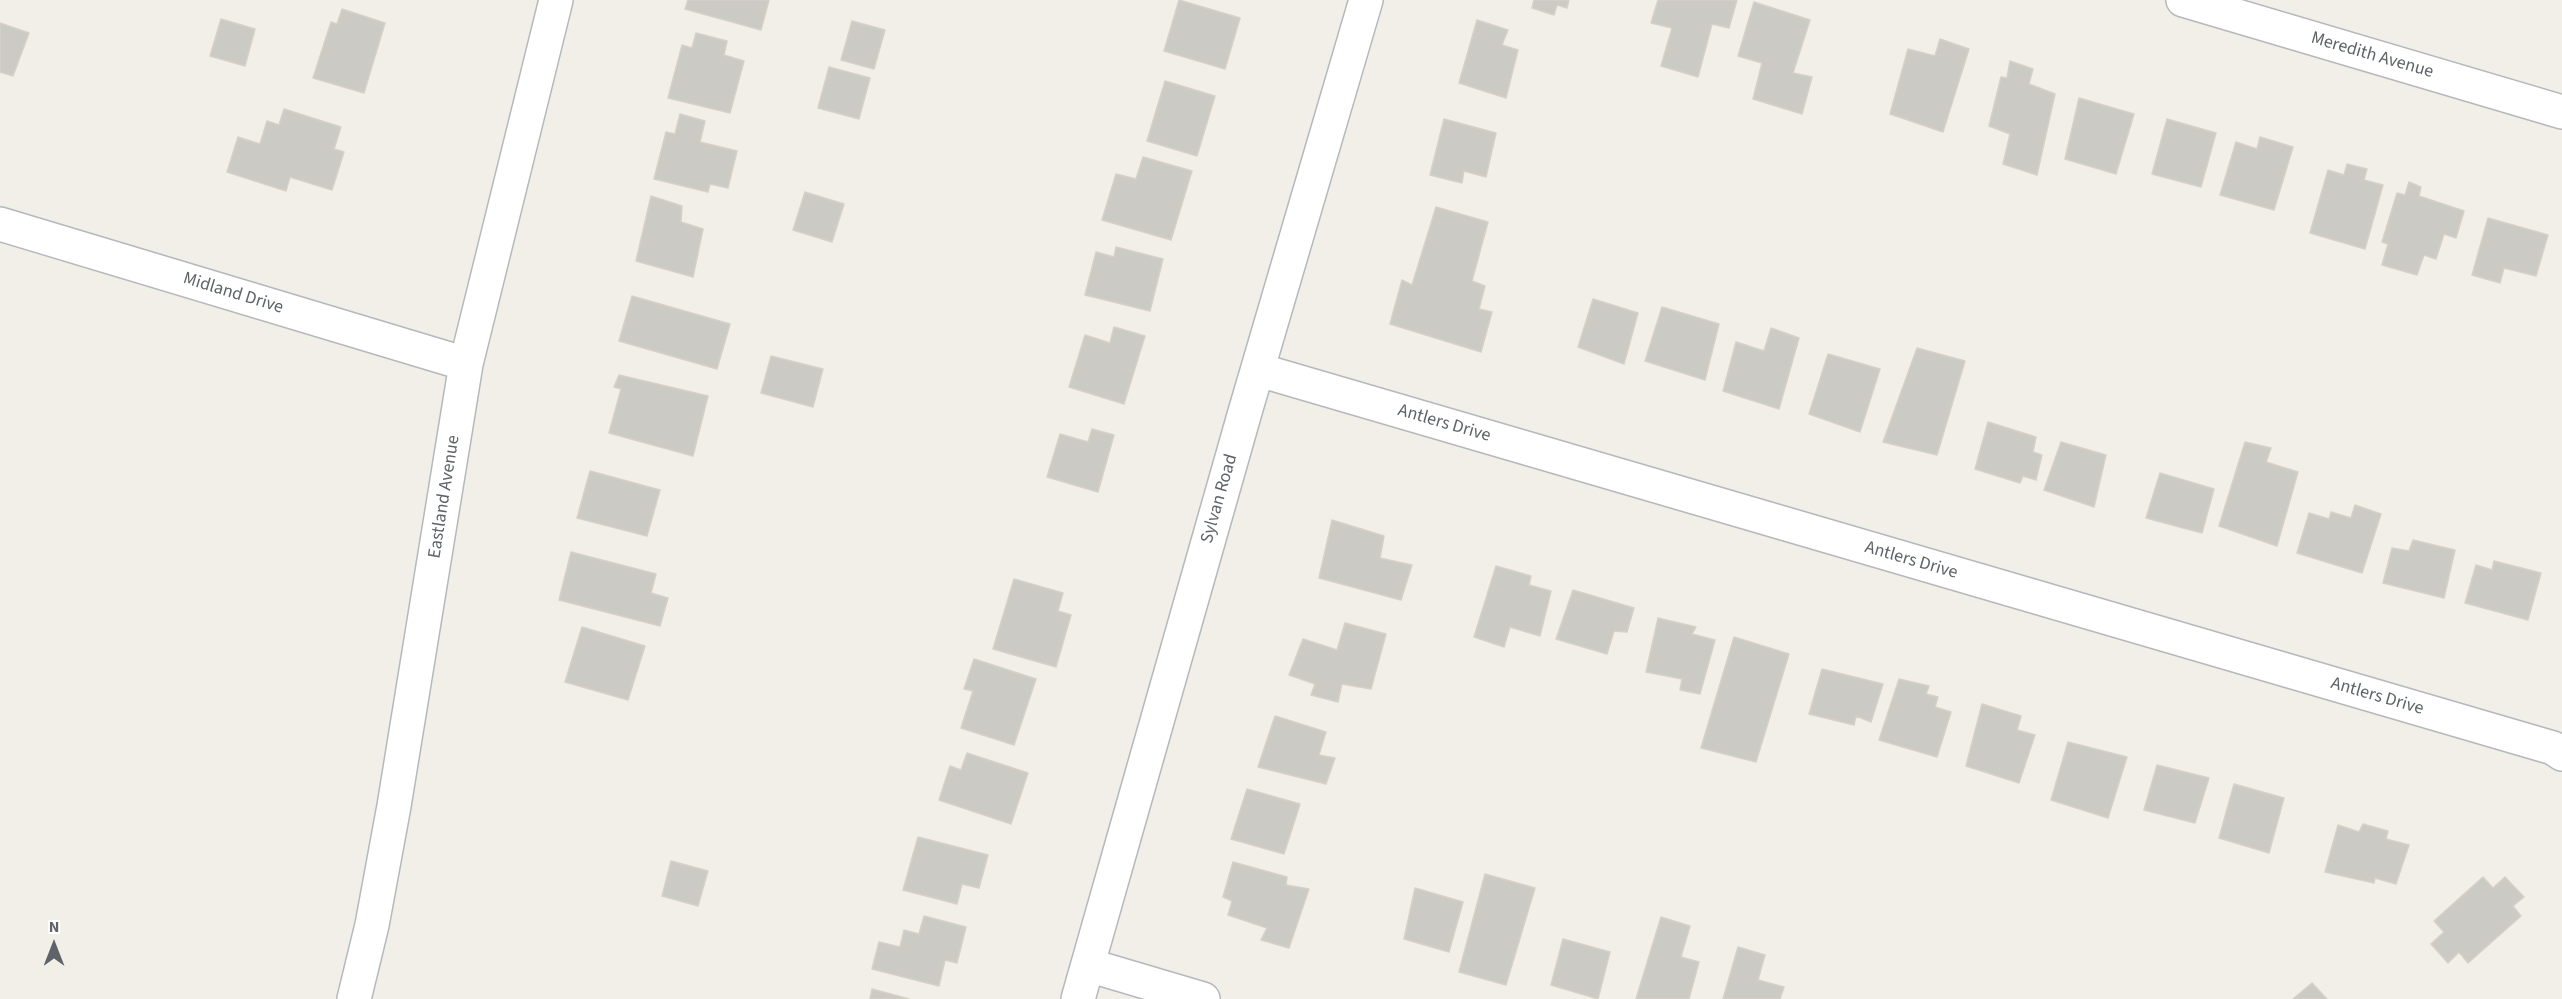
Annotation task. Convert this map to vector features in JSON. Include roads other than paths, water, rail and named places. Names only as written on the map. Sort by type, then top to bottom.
[{"type":"street","name":"Eastland Avenue","points":[[354,999],[372,925],[394,806],[466,364],[556,0]]},
{"type":"street","name":"Sylvan Road","points":[[1078,999],[1366,0]]},
{"type":"street","name":"Meredith Avenue","points":[[2183,0],[2562,112]]},
{"type":"street","name":"Midland Drive","points":[[0,224],[466,364]]},
{"type":"street","name":"Antlers Drive","points":[[1259,370],[2542,745],[2562,754]]},
{"type":"street","points":[[1088,965],[1203,999]]}]
